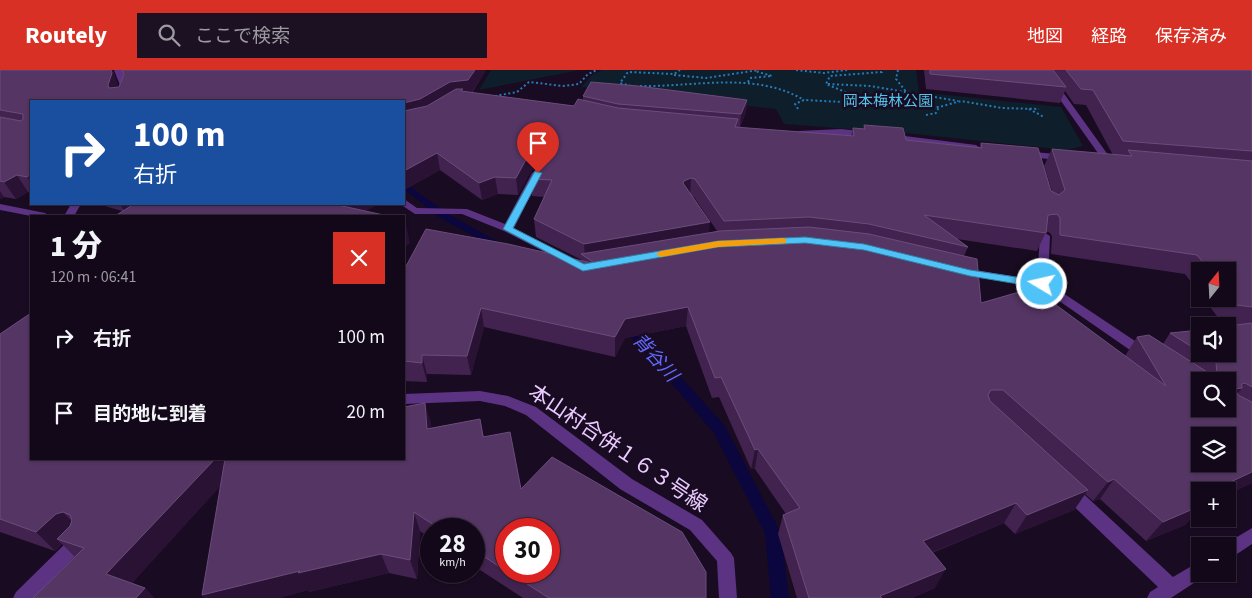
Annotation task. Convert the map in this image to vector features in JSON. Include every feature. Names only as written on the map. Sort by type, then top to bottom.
[{"type":"street","points":[[118,70],[126,88],[121,100]]},
{"type":"street","points":[[1043,70],[1108,161]]},
{"type":"street","points":[[792,134],[841,132],[988,149]]},
{"type":"street","points":[[1016,153],[1036,159],[1073,158]]},
{"type":"street","points":[[508,229],[538,173]]},
{"type":"street","points":[[405,203],[415,211],[463,211],[508,229],[583,268]]},
{"type":"street","points":[[0,206],[40,215]]},
{"type":"street","points":[[1042,284],[1044,236]]},
{"type":"street","points":[[951,268],[1042,284],[1153,358]]},
{"type":"street","name":"本山村合併１６３号線","points":[[405,399],[480,396],[508,401],[531,411],[626,484],[696,524],[725,558],[728,598]]},
{"type":"street","points":[[1058,481],[1172,588]]},
{"type":"street","points":[[1236,546],[1252,535]]},
{"type":"street","points":[[22,598],[80,540]]},
{"type":"street","points":[[1156,598],[1191,575]]},
{"type":"path","points":[[492,97],[517,92],[528,82],[572,86],[579,84],[588,74],[597,70]]},
{"type":"path","points":[[674,74],[680,70]]},
{"type":"path","points":[[759,70],[744,74],[686,78],[674,74],[628,72],[620,83],[630,86],[659,87],[748,82],[773,84],[796,92],[804,100]]},
{"type":"path","points":[[796,70],[824,74],[847,70]]},
{"type":"path","points":[[826,84],[830,76],[882,72],[882,70]]},
{"type":"path","points":[[898,70],[896,79],[908,93]]},
{"type":"path","points":[[748,82],[750,78],[772,76],[754,71]]},
{"type":"path","points":[[826,84],[870,86],[961,101]]},
{"type":"path","points":[[826,84],[862,99],[864,104],[854,106]]},
{"type":"green space","points":[[491,70],[579,70],[479,90]]},
{"type":"green space","name":"岡本梅林公園","points":[[602,70],[916,70],[919,92],[1061,107],[1083,146],[1067,150],[914,134],[784,124],[776,109],[581,87],[592,75]]},
{"type":"building","points":[[0,70],[111,70],[109,88],[119,87],[124,74],[122,70],[475,70],[468,80],[450,82],[420,99],[405,103],[405,100],[30,100],[30,175],[27,177],[17,175],[4,182],[0,181],[0,117],[21,121],[23,114],[0,110]]},
{"type":"building","points":[[930,70],[1053,70],[1066,87],[930,74]]},
{"type":"building","points":[[1066,70],[1252,70],[1252,151],[1123,141],[1093,90],[1081,89]]},
{"type":"building","points":[[591,82],[747,100],[741,114],[618,104],[583,96]]},
{"type":"building","points":[[456,89],[463,89],[461,91],[574,106],[578,99],[618,108],[738,119],[735,127],[854,136],[853,128],[865,129],[864,125],[903,128],[906,140],[982,148],[981,143],[1038,148],[1051,191],[1059,195],[1065,190],[1052,149],[1132,156],[1128,150],[1252,161],[1252,307],[1236,304],[1236,262],[1203,262],[1197,255],[1060,235],[1060,218],[1057,214],[1048,215],[1046,233],[924,215],[968,247],[869,224],[809,217],[724,221],[695,179],[691,178],[683,183],[710,222],[584,244],[534,219],[552,180],[531,179],[542,154],[534,152],[529,154],[516,178],[495,177],[479,183],[437,153],[405,170],[405,111],[427,106]]},
{"type":"building","points":[[132,205],[338,205],[383,215],[117,215]]},
{"type":"building","points":[[809,227],[869,234],[977,259],[981,303],[1026,290],[1037,298],[1044,296],[1166,386],[1137,337],[1149,335],[1207,372],[1191,372],[1191,417],[1236,417],[1236,391],[1238,395],[1252,402],[1252,472],[1230,482],[1191,482],[1191,510],[1163,522],[1114,479],[1108,482],[1003,390],[991,390],[988,395],[990,401],[1088,490],[1027,515],[1016,503],[923,541],[946,569],[880,596],[882,598],[809,598],[783,515],[800,508],[758,449],[755,450],[721,377],[715,378],[688,307],[625,319],[615,337],[481,308],[467,356],[422,355],[422,363],[405,361],[405,268],[426,229],[508,244],[596,264],[581,254],[720,231]]},
{"type":"building","points":[[30,314],[30,460],[214,460],[106,574],[145,588],[136,598],[33,598],[84,548],[57,539],[70,526],[72,520],[70,515],[63,512],[56,514],[36,532],[0,519],[0,334]]},
{"type":"building","points":[[1252,323],[1252,387],[1245,383],[1242,384],[1242,388],[1236,389],[1236,372],[1217,372],[1216,362],[1236,362],[1236,325]]},
{"type":"building","points":[[1191,331],[1191,346],[1170,333]]},
{"type":"building","points":[[425,403],[427,429],[480,419],[483,437],[510,432],[521,489],[552,457],[682,532],[706,572],[706,598],[549,598],[526,583],[560,583],[560,518],[495,518],[495,564],[485,557],[485,518],[423,518],[414,512],[410,560],[381,554],[298,573],[300,571],[202,595],[225,460],[405,460],[405,407]]},
{"type":"waterway","name":"背谷川","points":[[405,186],[444,216],[506,249]]},
{"type":"waterway","name":"背谷川","points":[[625,325],[641,340],[720,430],[773,533],[780,598]]},
{"type":"slow traffic","points":[[661,254],[718,244],[783,241]]},
{"type":"route","points":[[538,173],[508,229],[583,268],[718,244],[805,240],[864,247],[970,273],[1042,284]]}]
